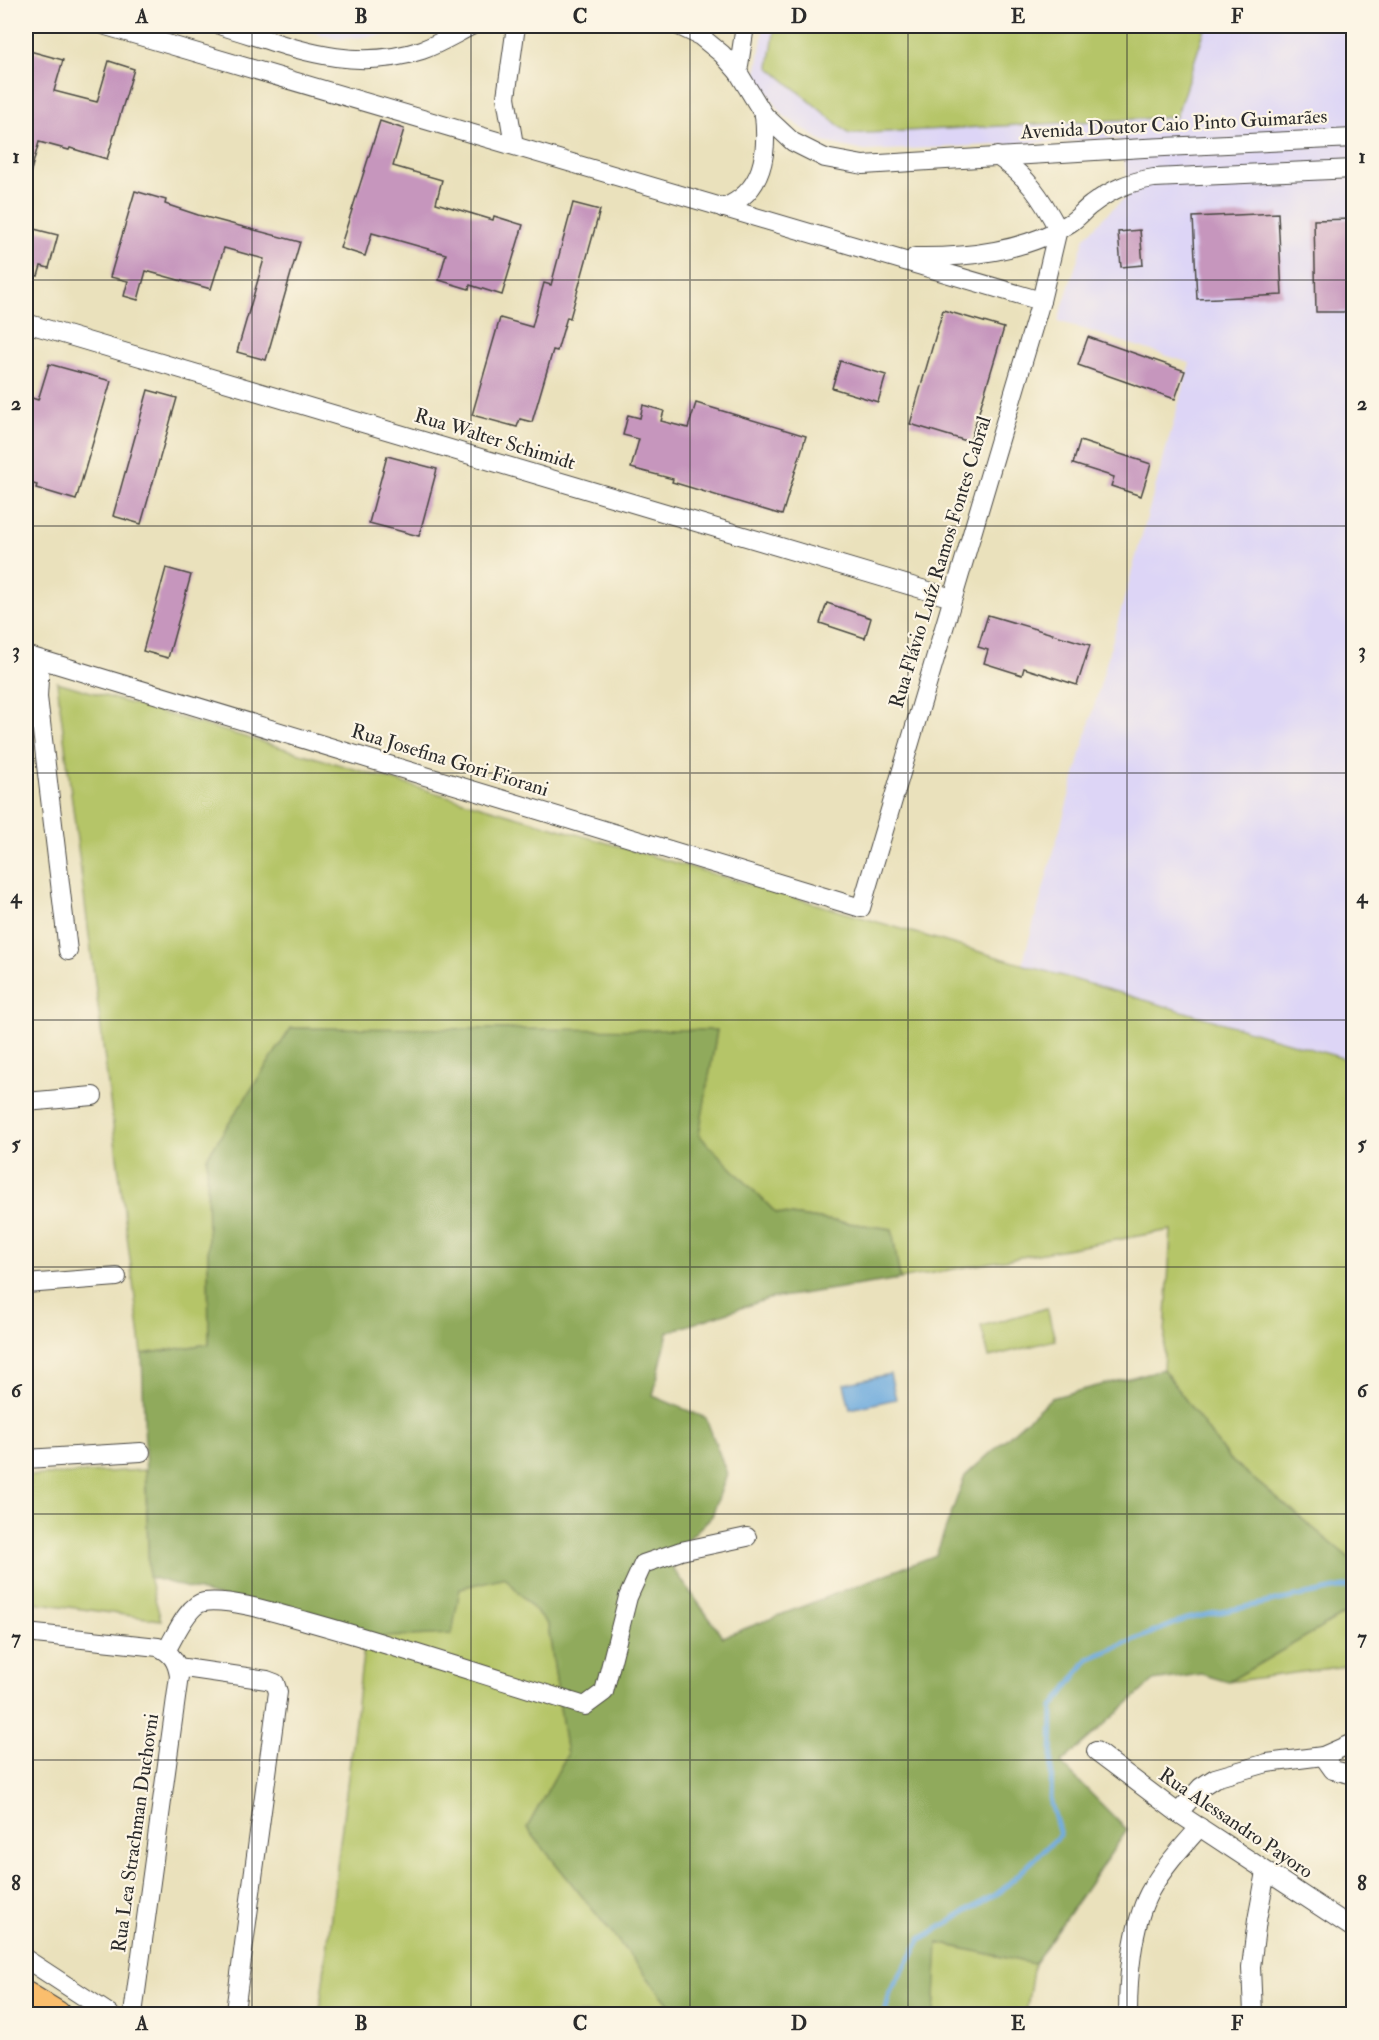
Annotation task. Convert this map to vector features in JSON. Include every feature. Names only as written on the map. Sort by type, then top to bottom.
[{"type":"highway","points":[[26,1995],[57,2014]]},
{"type":"street","points":[[106,26],[1041,301]]},
{"type":"street","points":[[222,26],[325,56],[352,60],[382,59],[423,50],[471,26]]},
{"type":"street","points":[[514,145],[506,97],[516,26]]},
{"type":"street","points":[[679,26],[700,36],[722,54],[738,72],[764,115],[765,156],[758,176],[750,191],[737,203],[723,208]]},
{"type":"street","points":[[738,72],[745,26]]},
{"type":"street","name":"Avenida Doutor Caio Pinto Guimarães","points":[[764,115],[793,142],[825,158],[863,165],[1353,138]]},
{"type":"street","points":[[997,156],[1017,169],[1034,188],[1058,230]]},
{"type":"street","points":[[892,257],[935,258],[972,255],[1014,247],[1058,230],[1108,194],[1129,182],[1154,178],[1353,169]]},
{"type":"street","name":"Rua Flávio Luíz Ramos Fontes Cabral","points":[[861,908],[1041,301],[1058,230]]},
{"type":"street","name":"Rua Walter Schimidt","points":[[26,323],[952,598]]},
{"type":"street","points":[[33,657],[32,698],[68,951]]},
{"type":"street","name":"Rua Josefina Gori Fiorani","points":[[33,657],[861,908]]},
{"type":"street","points":[[26,1102],[93,1096]]},
{"type":"street","points":[[26,1284],[117,1277]]},
{"type":"street","points":[[26,1460],[141,1452]]},
{"type":"street","points":[[172,1659],[184,1619],[195,1606],[203,1602],[228,1603],[365,1638],[585,1706],[604,1692],[628,1597],[643,1564],[681,1551],[747,1537]]},
{"type":"street","points":[[26,1633],[158,1647],[172,1659],[275,1683],[278,1692],[235,2011]]},
{"type":"street","name":"Rua Lea Strachman Duchovni","points":[[133,2014],[179,1676],[172,1659]]},
{"type":"street","points":[[1178,1813],[1201,1787],[1215,1778],[1267,1763],[1323,1756],[1348,1745],[1353,1746]]},
{"type":"street","name":"Rua Alessandro Payoro","points":[[1096,1751],[1178,1813],[1353,1929]]},
{"type":"street","points":[[1323,1756],[1333,1770],[1353,1775]]},
{"type":"street","points":[[1128,2014],[1129,1983],[1141,1914],[1150,1892],[1180,1849],[1200,1827]]},
{"type":"street","points":[[1253,2014],[1251,1967],[1266,1872]]},
{"type":"street","points":[[26,1959],[110,2014]]},
{"type":"shaded area","points":[[293,26],[415,26],[385,35],[337,39]]},
{"type":"shaded area","points":[[764,26],[1353,26],[1353,1061],[1022,965],[1190,363],[1058,321],[1085,237],[1132,192],[1118,139],[865,151],[823,142],[783,115],[756,75]]},
{"type":"green space","points":[[775,26],[1206,26],[1176,117],[849,134],[769,67]]},
{"type":"green space","points":[[57,682],[1353,1061],[1353,1561],[1228,1458],[1163,1369],[1171,1230],[900,1279],[892,1229],[776,1213],[698,1135],[717,1030],[207,1157],[209,1344],[142,1354]]},
{"type":"green space","points":[[291,1028],[717,1030],[699,1135],[776,1213],[892,1229],[900,1279],[768,1299],[668,1332],[653,1396],[706,1418],[727,1474],[712,1516],[667,1560],[723,1637],[936,1555],[965,1476],[1051,1398],[1163,1369],[1228,1458],[1353,1561],[1353,1609],[1228,1682],[1201,1674],[1153,1681],[1061,1763],[1127,1830],[1034,1964],[938,1943],[934,2014],[677,2014],[527,1828],[567,1755],[548,1625],[505,1577],[460,1588],[452,1634],[365,1638],[149,1577],[142,1354],[209,1344],[207,1157]]},
{"type":"green space","points":[[1047,1308],[1055,1340],[989,1357],[981,1326]]},
{"type":"green space","points":[[145,1470],[149,1577],[161,1620],[26,1601],[26,1476]]},
{"type":"green space","points":[[505,1577],[548,1625],[567,1755],[527,1828],[677,2014],[319,2014],[365,1638],[460,1588]]},
{"type":"green space","points":[[1353,1609],[1353,1665],[1228,1682]]},
{"type":"green space","points":[[937,1943],[1034,1964],[1026,2014],[934,2014]]},
{"type":"water","points":[[890,1374],[896,1399],[850,1409],[844,1384]]},
{"type":"building","points":[[26,50],[63,60],[54,91],[97,102],[109,61],[134,69],[107,159],[39,142],[30,174],[26,173]]},
{"type":"building","points":[[380,121],[404,129],[393,166],[442,180],[436,203],[493,220],[494,216],[523,225],[502,295],[470,285],[469,289],[439,280],[446,254],[372,233],[365,256],[340,248]]},
{"type":"building","points":[[135,191],[166,200],[165,204],[198,215],[300,242],[266,360],[237,352],[264,259],[224,248],[211,289],[146,271],[138,300],[124,296],[128,281],[110,277]]},
{"type":"building","points":[[573,203],[600,210],[570,318],[567,317],[557,351],[553,350],[532,422],[520,419],[517,427],[472,415],[500,318],[532,327],[544,283],[551,285]]},
{"type":"building","points":[[1278,213],[1282,295],[1197,299],[1193,217]]},
{"type":"building","points":[[1353,219],[1353,312],[1316,312],[1314,220]]},
{"type":"building","points":[[26,227],[58,235],[49,268],[41,266],[38,276],[26,273]]},
{"type":"building","points":[[1140,230],[1143,265],[1121,267],[1118,232]]},
{"type":"building","points":[[943,310],[1004,328],[970,442],[910,424]]},
{"type":"building","points":[[1088,337],[1185,371],[1175,399],[1078,365]]},
{"type":"building","points":[[840,361],[886,375],[878,402],[832,388]]},
{"type":"building","points":[[49,364],[111,381],[76,500],[36,488],[37,485],[26,482],[26,396],[38,400]]},
{"type":"building","points":[[148,390],[177,398],[141,524],[113,516]]},
{"type":"building","points":[[696,403],[806,436],[782,515],[672,482],[673,479],[631,468],[639,439],[623,435],[628,415],[640,418],[643,405],[664,411],[661,421],[688,428]]},
{"type":"building","points":[[1080,441],[1151,464],[1141,496],[1111,486],[1114,477],[1073,464]]},
{"type":"building","points":[[387,456],[437,469],[419,536],[369,523]]},
{"type":"building","points":[[166,568],[191,575],[168,658],[143,651]]},
{"type":"building","points":[[827,603],[871,618],[865,638],[820,623]]},
{"type":"building","points":[[988,615],[1090,645],[1077,685],[1024,668],[1022,675],[984,663],[988,650],[978,647]]},
{"type":"waterway","points":[[885,2014],[890,1992],[921,1939],[1001,1891],[1060,1835],[1051,1803],[1053,1707],[1088,1659],[1186,1619],[1354,1585]]}]
